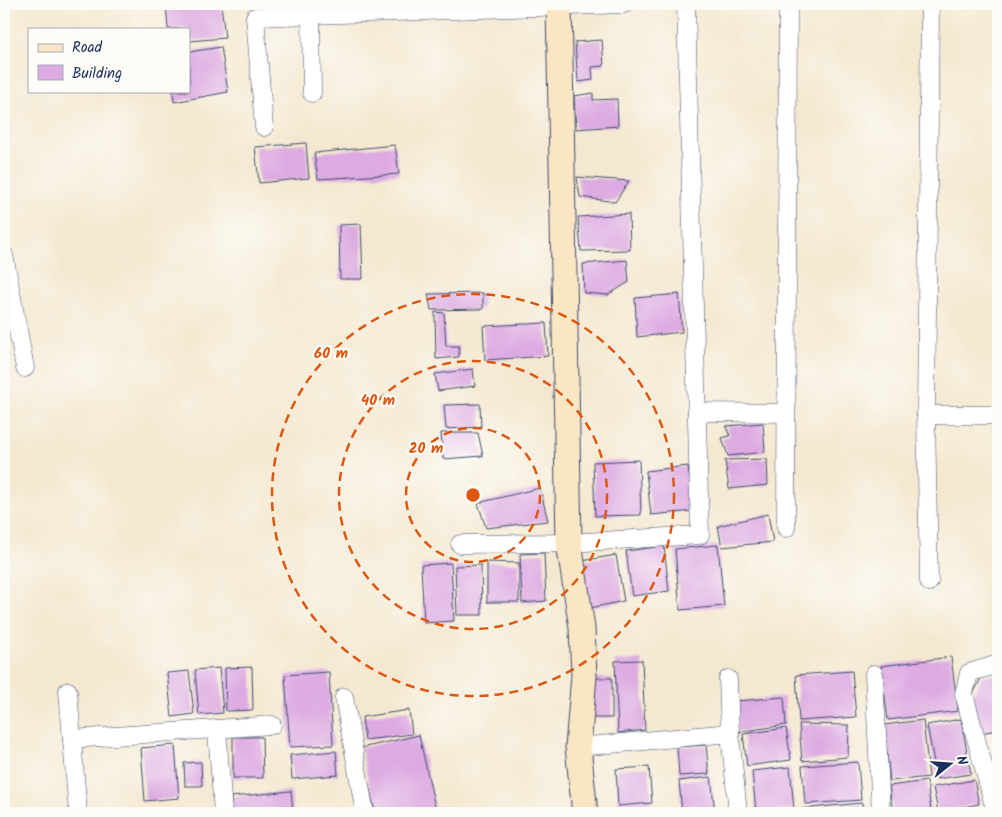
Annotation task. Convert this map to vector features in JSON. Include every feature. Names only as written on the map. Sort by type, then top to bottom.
[{"type":"street","points":[[264,127],[254,10],[311,15],[624,4]]},
{"type":"street","points":[[460,544],[569,543],[700,534],[686,4]]},
{"type":"street","points":[[786,528],[788,4]]},
{"type":"street","points":[[929,582],[926,415],[930,4]]},
{"type":"street","points":[[560,5],[569,543],[582,628],[584,676],[578,747],[585,813]]},
{"type":"street","points":[[311,15],[312,93]]},
{"type":"street","points":[[4,254],[25,368]]},
{"type":"street","points":[[697,412],[786,413]]},
{"type":"street","points":[[926,415],[998,416]]},
{"type":"street","points":[[996,813],[964,694],[969,673],[998,664]]},
{"type":"street","points":[[874,674],[881,813]]},
{"type":"street","points":[[728,679],[730,733],[738,813]]},
{"type":"street","points":[[68,691],[78,813]]},
{"type":"street","points":[[344,696],[365,813]]},
{"type":"street","points":[[72,739],[272,725]]},
{"type":"street","points":[[217,730],[223,813]]},
{"type":"street","points":[[578,747],[730,733]]},
{"type":"building","points":[[166,4],[221,4],[225,38],[190,41],[190,28],[168,28]]},
{"type":"building","points":[[602,40],[604,66],[592,67],[593,80],[578,82],[575,42]]},
{"type":"building","points":[[221,47],[228,92],[174,102],[173,92],[190,92],[190,52]]},
{"type":"building","points":[[593,93],[593,100],[617,99],[618,126],[576,129],[574,96]]},
{"type":"building","points":[[306,143],[309,178],[259,183],[255,147]]},
{"type":"building","points":[[395,145],[399,174],[318,179],[314,153]]},
{"type":"building","points":[[577,177],[629,181],[615,202],[580,197]]},
{"type":"building","points":[[629,214],[630,250],[581,251],[578,217]]},
{"type":"building","points":[[361,224],[363,279],[340,279],[339,225]]},
{"type":"building","points":[[627,260],[629,282],[608,295],[584,293],[583,264]]},
{"type":"building","points":[[483,293],[483,309],[431,310],[428,294]]},
{"type":"building","points":[[679,294],[682,332],[637,337],[635,298]]},
{"type":"building","points":[[435,312],[444,313],[446,346],[459,346],[459,357],[436,359]]},
{"type":"building","points":[[546,323],[548,356],[485,360],[483,326]]},
{"type":"building","points":[[473,369],[475,386],[438,391],[435,374]]},
{"type":"building","points":[[480,404],[481,427],[446,429],[444,405]]},
{"type":"building","points":[[763,423],[765,452],[728,456],[722,438],[730,436],[726,426]]},
{"type":"building","points":[[441,433],[478,433],[483,456],[443,459]]},
{"type":"building","points":[[767,459],[768,485],[729,489],[725,460]]},
{"type":"building","points":[[639,460],[641,515],[595,516],[593,462]]},
{"type":"building","points":[[688,466],[693,511],[651,515],[646,471]]},
{"type":"building","points":[[540,488],[548,521],[486,528],[478,503]]},
{"type":"building","points":[[768,514],[773,542],[722,547],[718,526]]},
{"type":"building","points":[[718,545],[724,606],[680,610],[675,549]]},
{"type":"building","points":[[664,546],[669,591],[632,596],[626,551]]},
{"type":"building","points":[[544,553],[546,601],[522,603],[520,554]]},
{"type":"building","points":[[616,555],[624,601],[590,608],[582,561]]},
{"type":"building","points":[[487,562],[519,563],[519,602],[487,602]]},
{"type":"building","points":[[451,563],[454,621],[424,623],[421,565]]},
{"type":"building","points":[[481,565],[482,615],[457,615],[455,566]]},
{"type":"building","points":[[951,657],[958,711],[888,720],[881,666]]},
{"type":"building","points":[[642,660],[645,730],[618,733],[615,661]]},
{"type":"building","points":[[252,667],[253,710],[226,711],[225,668]]},
{"type":"building","points":[[219,668],[223,713],[199,715],[195,670]]},
{"type":"building","points":[[189,671],[194,714],[172,717],[167,673]]},
{"type":"building","points":[[852,671],[856,717],[799,721],[796,675]]},
{"type":"building","points":[[329,672],[333,745],[290,747],[285,675]]},
{"type":"building","points":[[998,675],[998,730],[980,733],[971,698],[982,676]]},
{"type":"building","points":[[589,678],[612,678],[612,718],[589,718]]},
{"type":"building","points":[[784,697],[786,725],[737,732],[736,701]]},
{"type":"building","points":[[409,710],[412,734],[365,740],[362,717]]},
{"type":"building","points":[[961,719],[971,774],[937,779],[927,725]]},
{"type":"building","points":[[923,720],[929,777],[890,781],[884,725]]},
{"type":"building","points":[[799,724],[849,725],[848,757],[802,761]]},
{"type":"building","points":[[786,728],[791,760],[747,766],[743,734]]},
{"type":"building","points":[[419,735],[435,807],[406,813],[375,813],[361,748]]},
{"type":"building","points":[[233,737],[262,737],[263,778],[233,778]]},
{"type":"building","points":[[175,745],[179,798],[145,801],[141,748]]},
{"type":"building","points":[[706,745],[709,774],[679,776],[677,747]]},
{"type":"building","points":[[336,751],[338,775],[292,779],[290,755]]},
{"type":"building","points":[[201,762],[202,786],[185,786],[184,763]]},
{"type":"building","points":[[858,762],[861,800],[805,804],[802,766]]},
{"type":"building","points":[[649,767],[652,803],[618,806],[616,769]]},
{"type":"building","points":[[790,767],[794,809],[756,812],[752,771]]},
{"type":"building","points":[[711,777],[715,813],[682,813],[679,781]]},
{"type":"building","points":[[974,780],[979,804],[938,812],[933,787]]},
{"type":"building","points":[[927,781],[931,811],[893,813],[889,786]]},
{"type":"building","points":[[291,791],[293,811],[232,813],[231,797]]},
{"type":"building","points":[[862,803],[863,813],[801,813],[801,809]]}]
